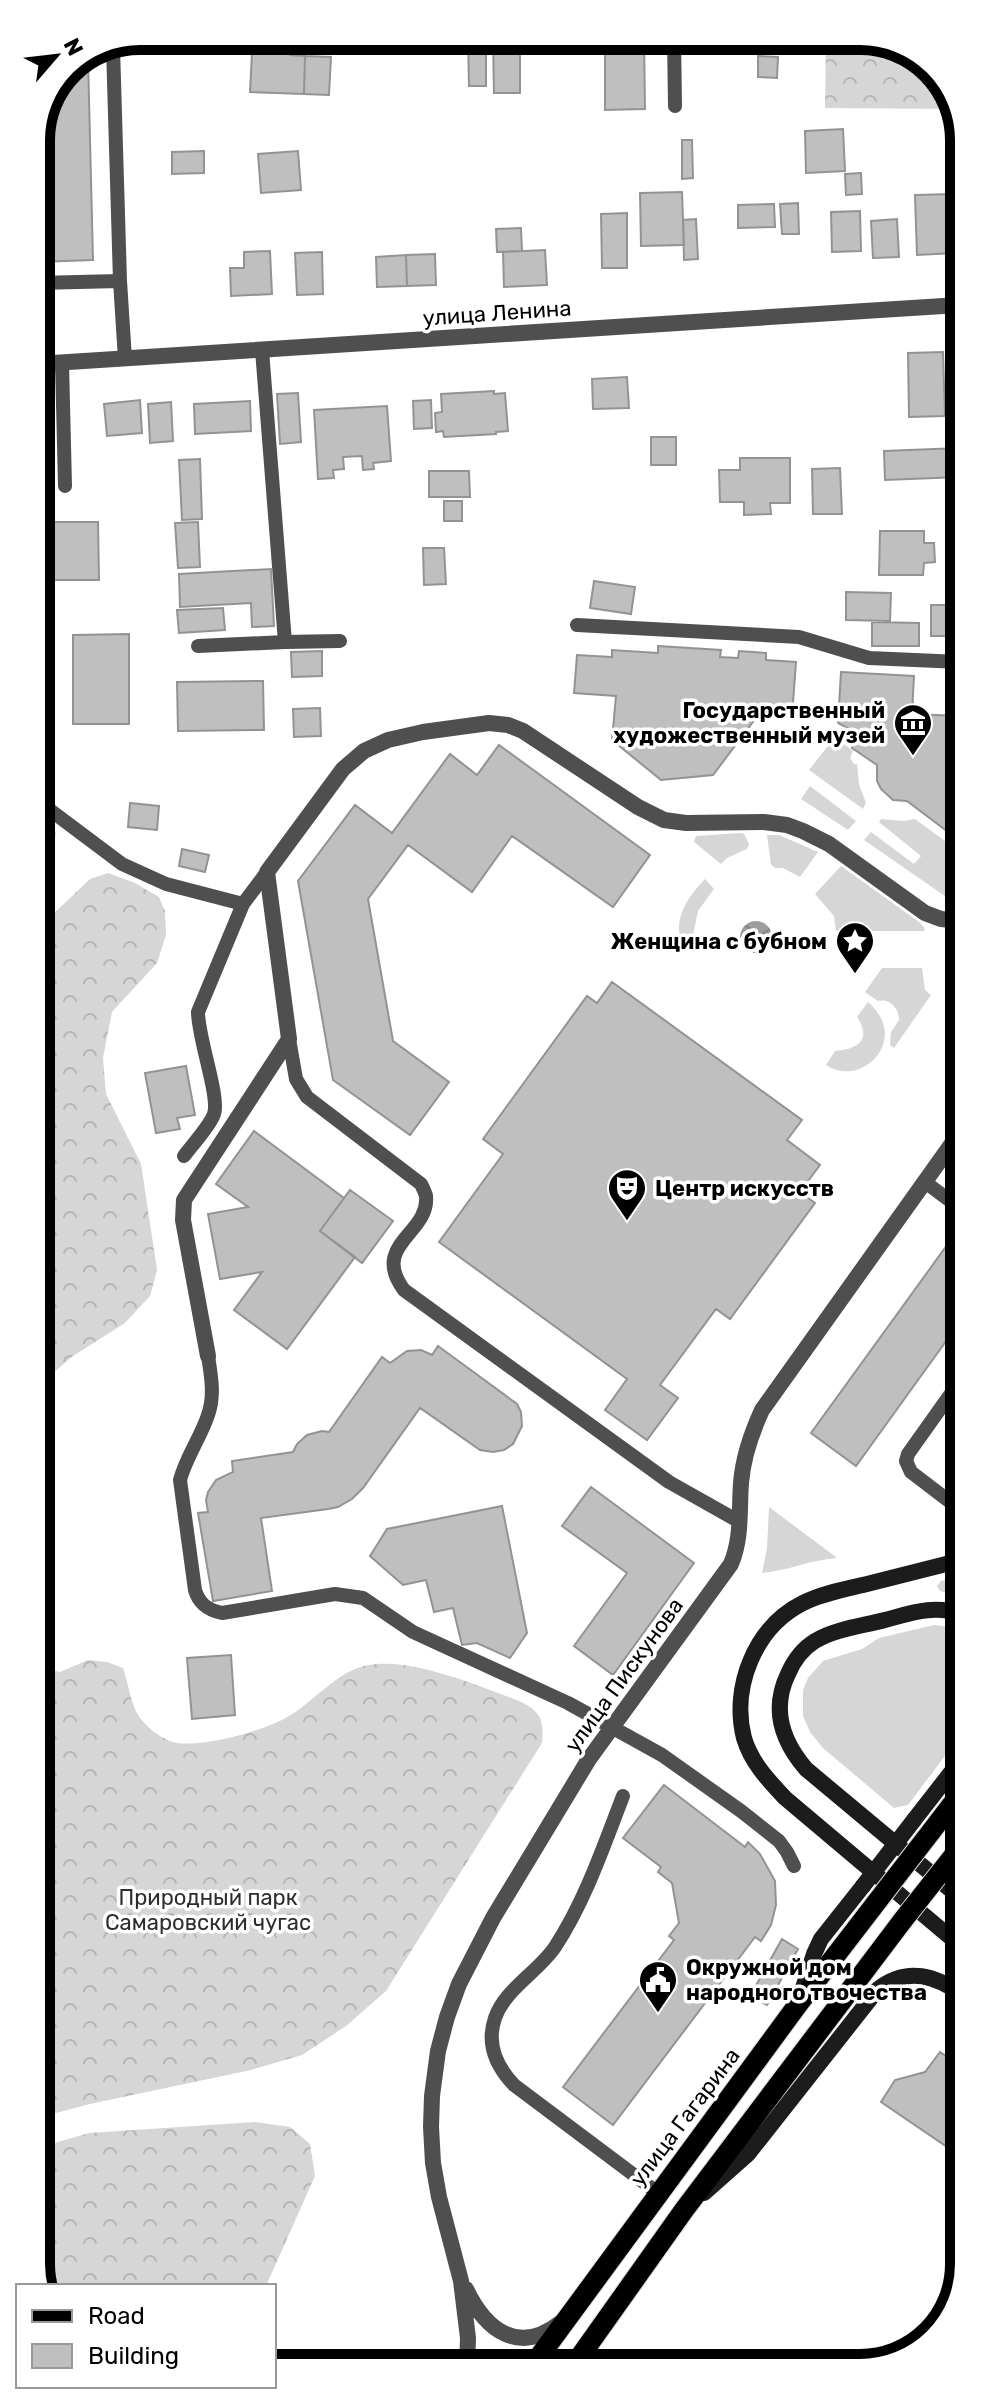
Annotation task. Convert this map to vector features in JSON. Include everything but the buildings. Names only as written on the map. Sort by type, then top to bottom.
[{"type":"main road","points":[[950,1563],[821,1595],[791,1609],[766,1634],[754,1652],[741,1694],[744,1738],[765,1778],[950,1937]]},
{"type":"main road","points":[[950,1611],[926,1610],[832,1633],[817,1640],[795,1660],[781,1692],[779,1706],[785,1737],[806,1769],[950,1889]]},
{"type":"main road","points":[[922,1826],[950,1779]]},
{"type":"main road","points":[[943,1815],[950,1801]]},
{"type":"main road","points":[[922,1826],[943,1815],[950,1806]]},
{"type":"main road","name":"улица Гагарина","points":[[541,2354],[799,2003],[871,1892],[922,1826]]},
{"type":"main road","points":[[582,2354],[684,2210],[950,1860]]},
{"type":"main road","points":[[684,2210],[748,2154],[878,1989],[901,1977],[921,1975],[935,1978],[950,1987]]},
{"type":"street","name":"улица Ленина","points":[[50,363],[950,306]]},
{"type":"street","points":[[208,1356],[183,1220],[184,1200],[289,1039],[267,872],[343,769],[364,751],[388,740],[423,732],[489,723],[508,725],[523,731],[638,807],[664,820],[787,825],[829,844],[925,913],[950,920]]},
{"type":"street","name":"улица Пискунова","points":[[467,2354],[461,2281],[433,2163],[432,2096],[441,2040],[459,1984],[486,1930],[589,1759],[731,1564],[740,1522],[744,1461],[753,1428],[762,1410],[925,1182],[950,1158]]},
{"type":"street","name":"улица Пискунова","points":[[461,2281],[490,2324],[517,2339],[541,2335],[564,2320]]},
{"type":"lane","points":[[674,50],[675,106]]},
{"type":"lane","points":[[113,55],[125,359]]},
{"type":"lane","points":[[50,283],[120,281]]},
{"type":"lane","points":[[262,350],[285,642]]},
{"type":"lane","points":[[62,363],[65,486]]},
{"type":"lane","points":[[577,625],[799,637],[869,658],[950,662]]},
{"type":"lane","points":[[198,646],[340,641]]},
{"type":"lane","points":[[50,810],[122,864],[166,884],[243,904]]},
{"type":"lane","points":[[184,1156],[214,1114],[215,1101],[198,1028],[198,1012],[243,904],[267,872]]},
{"type":"lane","points":[[289,1039],[296,1079],[307,1097],[421,1184],[426,1198],[423,1214],[397,1251],[393,1263],[395,1278],[404,1290],[669,1482],[740,1522]]},
{"type":"lane","points":[[925,1182],[950,1201]]},
{"type":"lane","points":[[208,1356],[212,1393],[209,1413],[180,1480],[195,1590],[197,1598],[205,1606],[222,1613],[335,1594],[363,1598],[413,1632],[568,1703],[662,1755],[779,1841],[794,1866]]},
{"type":"lane","points":[[950,1395],[906,1461],[911,1472],[950,1502]]},
{"type":"lane","points":[[623,1796],[589,1885],[562,1936],[534,1972],[504,2002],[495,2019],[493,2054],[501,2071],[514,2085],[658,2193]]},
{"type":"green space","points":[[826,50],[866,50],[894,57],[915,69],[931,85],[944,109],[825,108]]},
{"type":"green space","points":[[835,737],[853,751],[850,758],[857,764],[859,784],[866,803],[863,809],[809,770]]},
{"type":"green space","points":[[810,786],[856,821],[848,830],[801,799]]},
{"type":"green space","points":[[881,819],[915,819],[950,845],[950,900],[864,840],[871,832],[914,864],[921,856],[879,822]]},
{"type":"green space","points":[[50,828],[56,833],[50,851]]},
{"type":"green space","points":[[744,834],[749,844],[747,849],[721,864],[694,842],[696,836]]},
{"type":"green space","points":[[767,835],[779,835],[818,852],[800,877],[771,865]]},
{"type":"green space","points":[[841,866],[919,922],[925,931],[836,931],[834,916],[815,894]]},
{"type":"green space","points":[[108,873],[135,883],[159,897],[165,911],[166,935],[157,963],[112,1012],[103,1058],[106,1094],[141,1164],[157,1270],[150,1296],[125,1323],[73,1356],[50,1376],[50,917],[90,879]]},
{"type":"green space","points":[[705,879],[714,889],[698,911],[692,940],[680,938],[682,913],[689,898]]},
{"type":"green space","points":[[882,968],[922,968],[925,990],[931,995],[894,1048],[890,1045],[891,1032],[899,1020],[897,1012],[890,1003],[878,1001],[865,992]]},
{"type":"green space","points":[[868,1002],[880,1017],[885,1031],[883,1045],[876,1057],[866,1066],[853,1071],[839,1071],[826,1065],[835,1051],[855,1046],[863,1038],[862,1025],[857,1017]]},
{"type":"green space","points":[[769,1507],[836,1557],[836,1558],[762,1573]]},
{"type":"green space","points":[[950,1579],[950,1594],[940,1591],[937,1586],[941,1581]]},
{"type":"green space","points":[[934,1625],[950,1627],[950,1749],[908,1805],[894,1808],[823,1748],[810,1732],[803,1716],[803,1690],[808,1678],[823,1661],[862,1649],[879,1638]]},
{"type":"green space","name":"Природный парк Самаровский чугас","points":[[88,1660],[123,1668],[133,1705],[145,1724],[166,1739],[189,1744],[234,1737],[265,1727],[289,1716],[330,1684],[364,1666],[408,1666],[442,1674],[524,1703],[539,1717],[542,1743],[386,1991],[346,2026],[302,2055],[251,2070],[50,2115],[50,1670],[60,1672]]},
{"type":"green space","points":[[255,2122],[290,2127],[310,2144],[315,2176],[267,2284],[53,2284],[50,2144],[89,2133]]},
{"type":"water","points":[[756,921],[767,926],[772,937],[767,948],[756,953],[745,948],[740,937],[745,926]]},
{"type":"place","name":"Государственный художественный музей","points":[[913,757]]},
{"type":"place","name":"Женщина с бубном","points":[[855,975]]},
{"type":"place","name":"Центр искусств","points":[[627,1222]]},
{"type":"place","name":"Окружной дом народного твочества","points":[[658,2014]]}]
